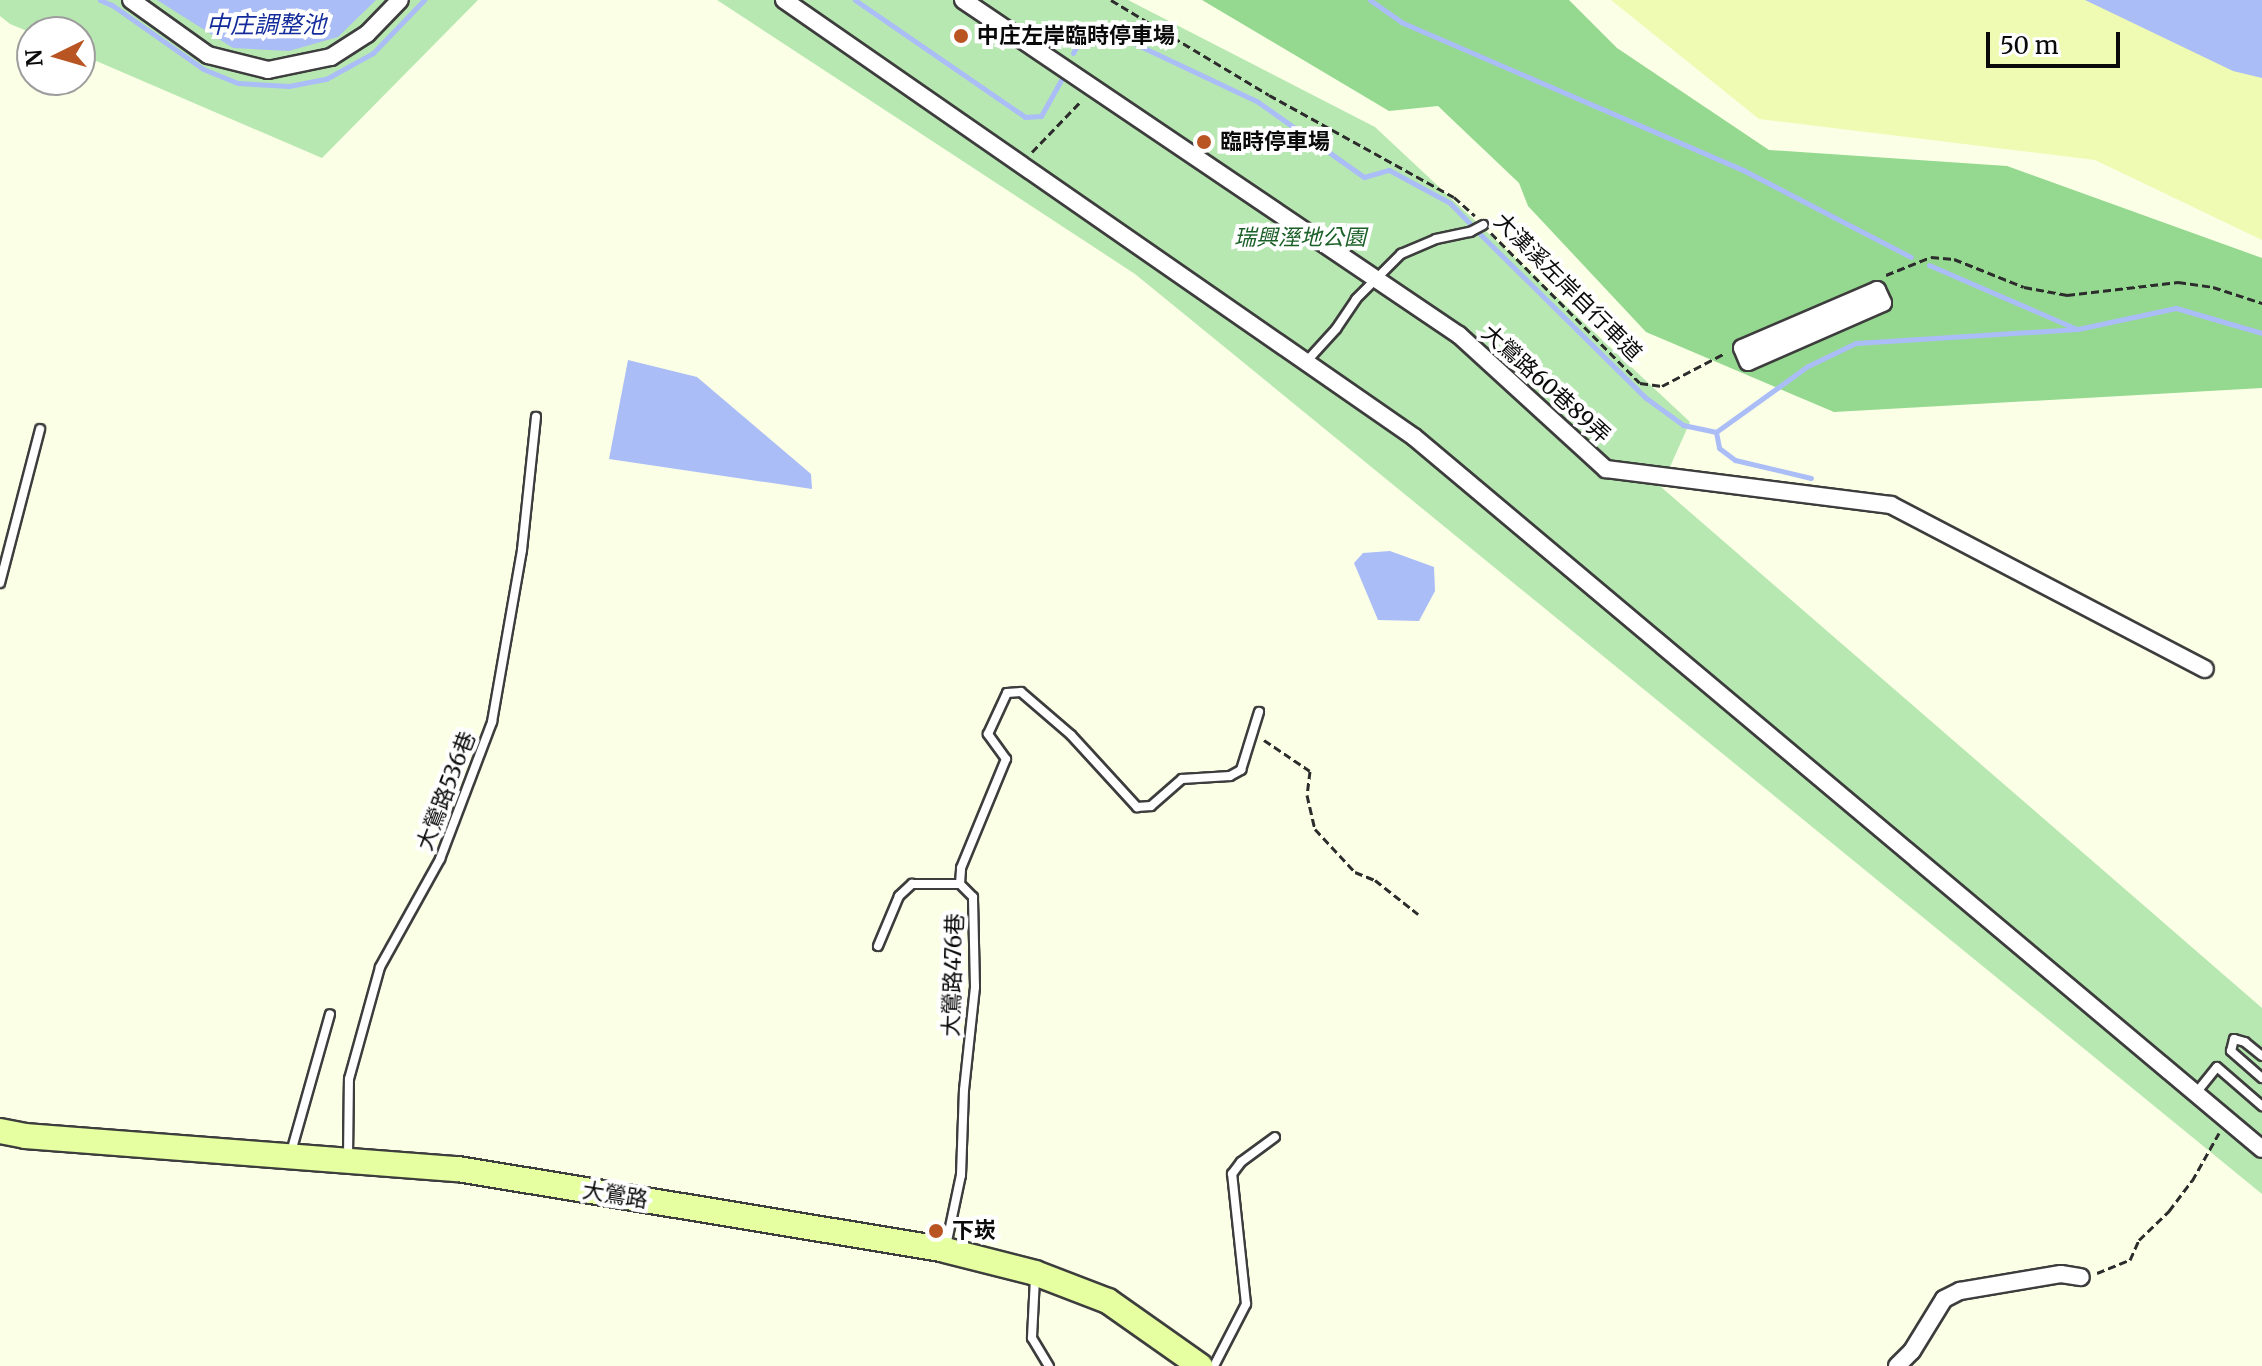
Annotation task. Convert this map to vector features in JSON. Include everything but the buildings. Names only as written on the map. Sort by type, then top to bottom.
[{"type":"street","points":[[131,0],[208,55],[268,70],[331,57],[367,34],[400,0]]},
{"type":"street","points":[[784,0],[1414,437],[2262,1149]]},
{"type":"street","name":"大鶯路60巷89弄","points":[[963,0],[1459,335],[1606,469],[1891,505],[2205,669]]},
{"type":"street","points":[[1880,283],[1883,303],[1748,362],[1742,348],[1880,283]]},
{"type":"street","name":"大鶯路","points":[[0,1131],[458,1169],[945,1250],[1035,1273],[1108,1301],[1200,1366]]},
{"type":"street","points":[[1897,1366],[1912,1351],[1944,1299],[1960,1291],[2061,1274],[2081,1277]]},
{"type":"lane","points":[[1306,363],[1336,329],[1356,299],[1401,254],[1436,239],[1470,232],[1483,225]]},
{"type":"lane","name":"大鶯路536巷","points":[[348,1162],[349,1079],[380,967],[440,859],[492,722],[522,550],[536,417]]},
{"type":"lane","points":[[0,583],[40,429]]},
{"type":"lane","name":"大鶯路476巷","points":[[945,1250],[961,1175],[964,1090],[975,987],[973,897],[960,884],[961,868],[1006,759],[988,734],[1007,693],[1021,692],[1071,735],[1137,807],[1151,806],[1182,779],[1230,776],[1241,770],[1255,734],[1259,712]]},
{"type":"lane","points":[[878,946],[899,896],[912,884],[960,884]]},
{"type":"lane","points":[[290,1157],[330,1014]]},
{"type":"lane","points":[[2262,1056],[2245,1042],[2234,1039],[2231,1051],[2262,1078]]},
{"type":"lane","points":[[2195,1093],[2217,1067],[2262,1106]]},
{"type":"lane","points":[[1214,1366],[1246,1304],[1232,1174],[1241,1162],[1275,1137]]},
{"type":"lane","points":[[1035,1273],[1032,1338],[1049,1366]]},
{"type":"path","name":"大漢溪左岸自行車道","points":[[1111,0],[1269,95],[1454,197],[1640,383],[1662,386],[1730,350]]},
{"type":"path","points":[[1021,164],[1092,88]]},
{"type":"path","points":[[1880,283],[1931,257],[1954,259],[2024,287],[2067,295],[2178,282],[2213,287],[2262,303]]},
{"type":"path","points":[[1255,734],[1310,771],[1307,795],[1315,829],[1355,872],[1375,880],[1418,914]]},
{"type":"path","points":[[2081,1277],[2130,1260],[2139,1240],[2169,1211],[2192,1181],[2227,1120]]},
{"type":"green space","points":[[0,0],[478,0],[322,158],[96,61],[96,16],[16,16],[16,26],[0,16]]},
{"type":"green space","name":"瑞興溼地公園","points":[[717,0],[1128,0],[1375,127],[1690,422],[1661,487],[2262,1008],[2262,1194],[1135,274]]},
{"type":"shaded area","points":[[1202,0],[1569,0],[1617,48],[1769,150],[2007,166],[2262,258],[2262,388],[1834,412],[1646,332],[1528,206],[1519,183],[1438,106],[1389,111]]},
{"type":"sand","points":[[1611,0],[2262,0],[2262,240],[2095,160],[1759,119]]},
{"type":"water","name":"中庄調整池","points":[[157,0],[376,0],[338,37],[289,51],[233,48]]},
{"type":"water","points":[[2085,0],[2262,0],[2262,78],[2233,71]]},
{"type":"water","points":[[628,360],[697,377],[811,474],[812,489],[609,459]]},
{"type":"water","points":[[1390,551],[1434,567],[1435,591],[1419,621],[1378,620],[1354,563],[1363,553]]},
{"type":"waterway","points":[[100,0],[112,5],[203,69],[238,83],[289,86],[326,79],[373,53],[424,0]]},
{"type":"waterway","points":[[855,0],[1025,117],[1041,116],[1061,80]]},
{"type":"waterway","points":[[1370,0],[1401,22],[1743,170],[1911,257]]},
{"type":"waterway","points":[[1073,53],[1088,26],[1106,30],[1258,102],[1364,177],[1389,170],[1450,203],[1472,226]]},
{"type":"waterway","points":[[1480,234],[1646,398],[1683,425],[1716,432],[1808,366],[1856,343],[2078,329],[2176,308],[2262,333]]},
{"type":"waterway","points":[[1929,265],[2077,329]]},
{"type":"waterway","points":[[1716,432],[1719,448],[1735,460],[1811,478]]},
{"type":"place","name":"中庄左岸臨時停車場","points":[[961,36]]},
{"type":"place","name":"臨時停車場","points":[[1204,142]]},
{"type":"place","name":"下崁","points":[[936,1231]]}]
